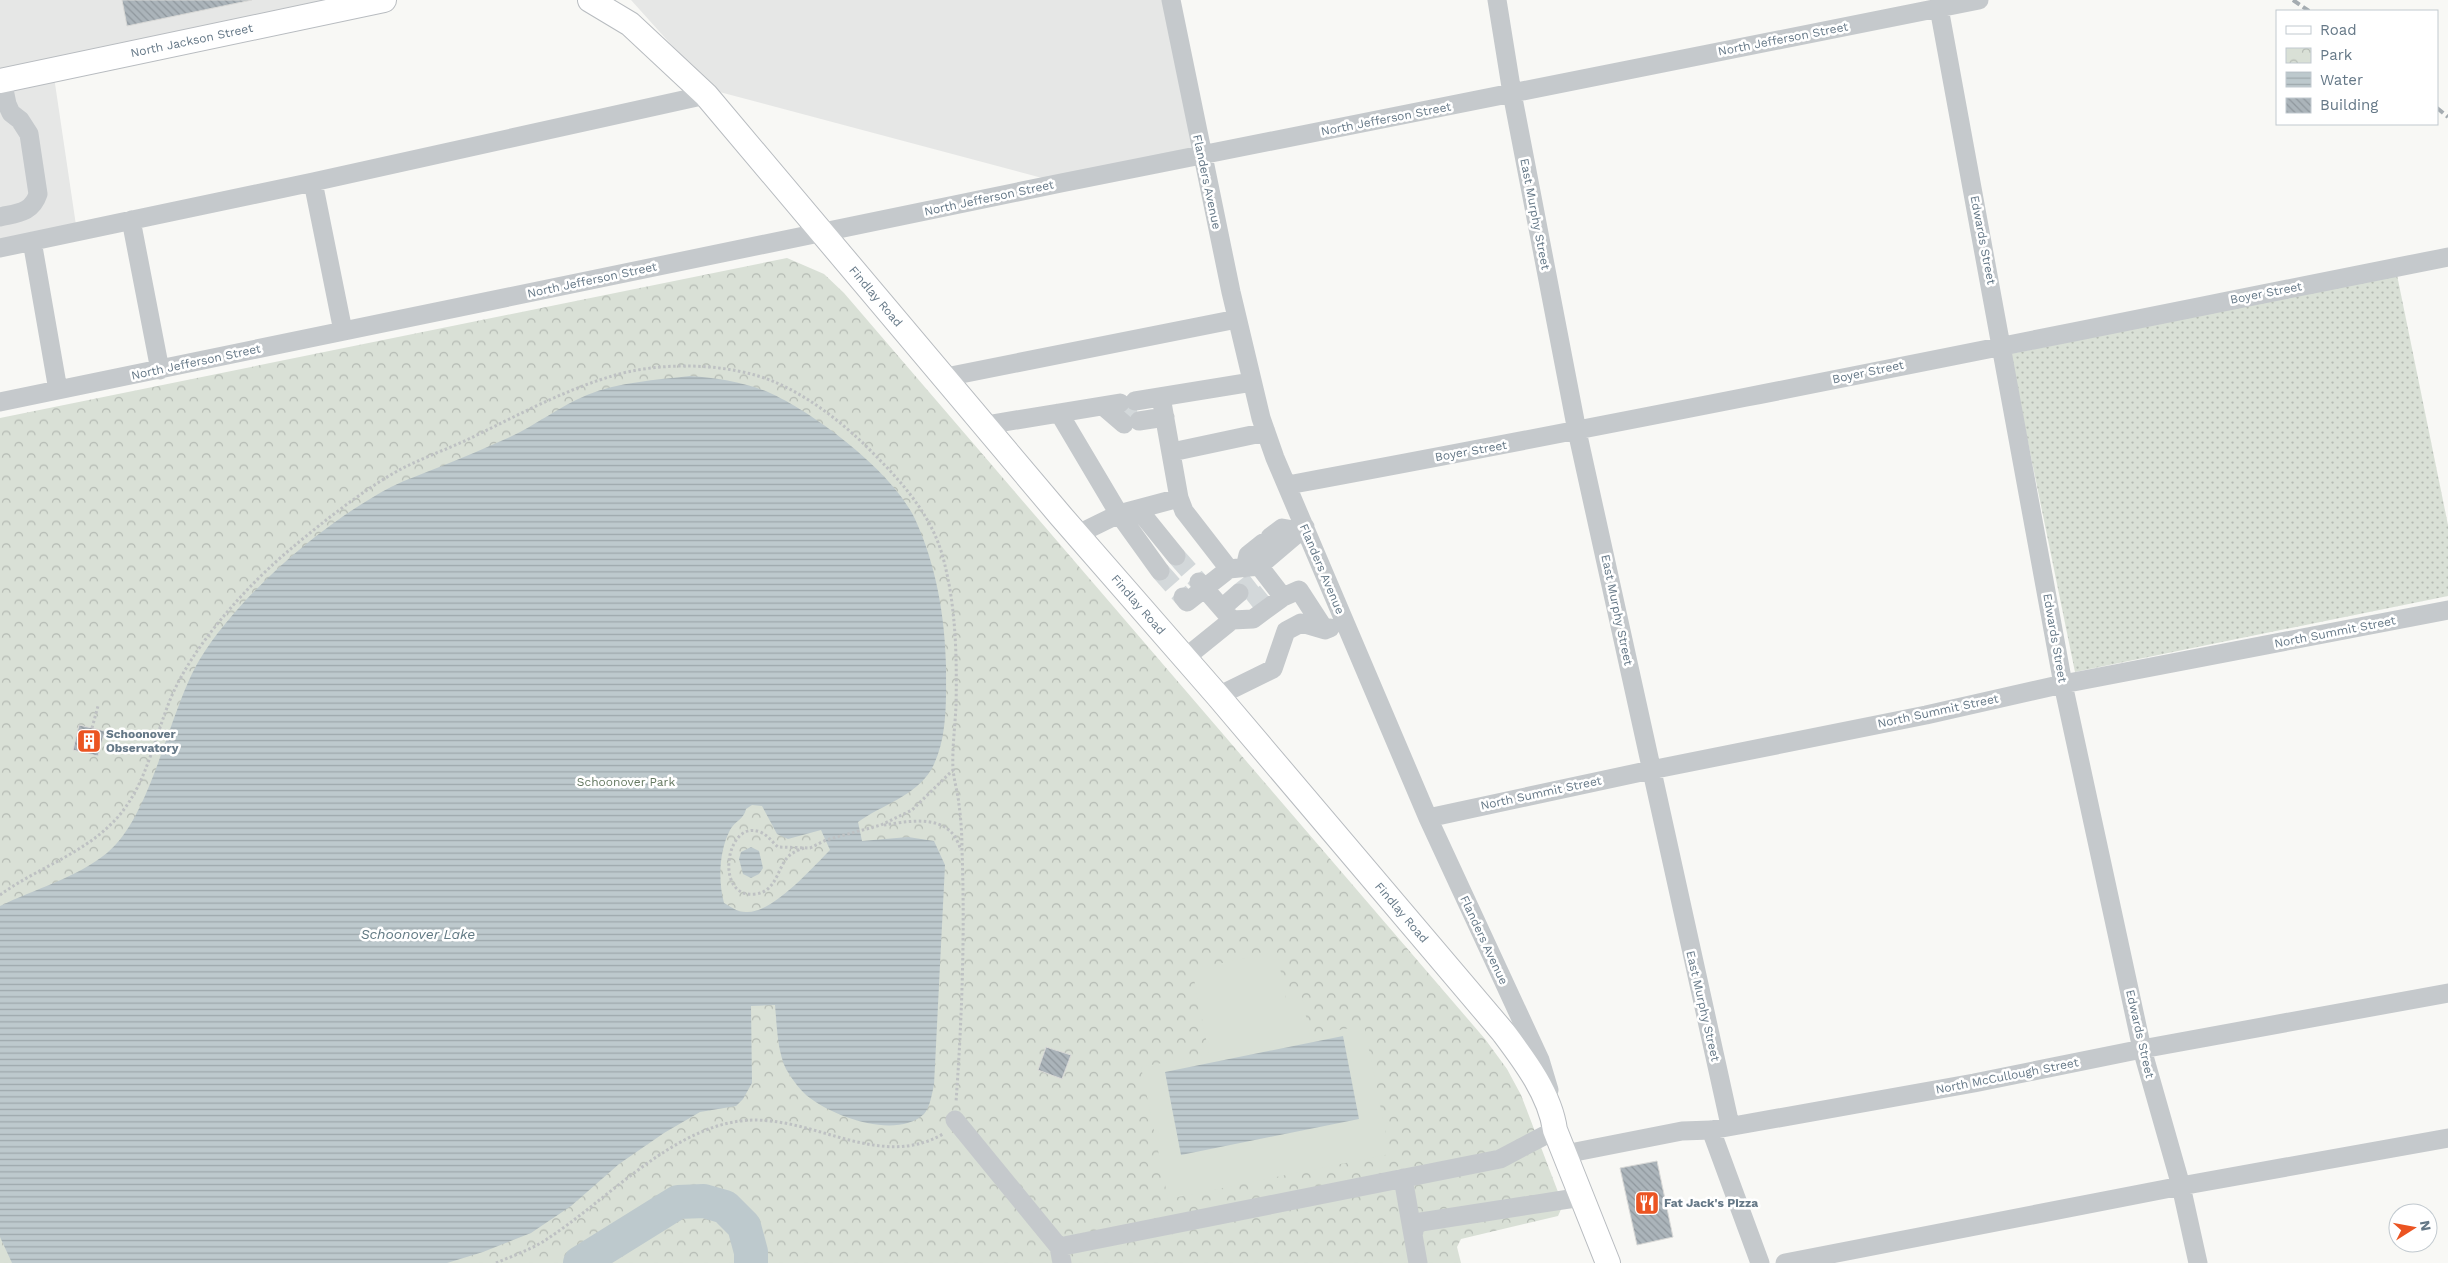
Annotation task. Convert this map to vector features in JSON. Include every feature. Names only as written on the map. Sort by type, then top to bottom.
[{"type":"main road","name":"North Jackson Street","points":[[1,81],[384,0]]},
{"type":"main road","name":"Findlay Road","points":[[590,0],[630,24],[706,95],[1503,1032],[1522,1057],[1554,1121],[1608,1263]]},
{"type":"street","name":"Flanders Avenue","points":[[1171,0],[1237,319],[1266,432],[1288,485],[1302,529],[1345,622],[1428,818],[1540,1060],[1554,1121]]},
{"type":"street","name":"East Murphy Street","points":[[1497,0],[1512,93],[1577,432],[1619,613],[1651,770],[1730,1125]]},
{"type":"street","name":"North Jefferson Street","points":[[0,402],[823,232],[1979,0]]},
{"type":"street","name":"Edwards Street","points":[[1939,8],[2063,684],[2142,1049],[2181,1186],[2198,1263]]},
{"type":"street","points":[[0,217],[29,210],[35,203],[38,194],[29,134],[20,120],[11,113],[6,104],[1,81]]},
{"type":"street","points":[[0,248],[313,182],[706,95]]},
{"type":"street","points":[[313,182],[343,331]]},
{"type":"street","points":[[132,220],[160,370]]},
{"type":"street","points":[[32,241],[58,390]]},
{"type":"street","name":"Boyer Street","points":[[1288,485],[1577,432],[2002,344],[2448,257]]},
{"type":"street","points":[[946,377],[1237,319]]},
{"type":"street","points":[[986,425],[1059,413],[1124,412],[1163,407],[1252,382]]},
{"type":"street","points":[[1163,407],[1179,498],[1184,511],[1257,583]]},
{"type":"street","points":[[1059,413],[1119,514],[1160,571]]},
{"type":"street","points":[[1172,452],[1266,432]]},
{"type":"street","points":[[1078,534],[1119,514],[1179,498]]},
{"type":"street","points":[[1138,509],[1176,556]]},
{"type":"street","points":[[1202,585],[1227,614],[1253,619],[1257,583],[1248,555],[1282,528],[1302,529]]},
{"type":"street","points":[[1186,658],[1257,583],[1302,529]]},
{"type":"street","points":[[1182,597],[1187,602],[1202,585],[1257,583],[1300,590],[1325,630]]},
{"type":"street","name":"North Summit Street","points":[[1428,818],[1651,770],[1926,715],[2063,684],[2448,610]]},
{"type":"street","points":[[1218,696],[1273,669],[1286,632],[1301,624],[1325,630],[1345,622]]},
{"type":"street","name":"North McCullough Street","points":[[1565,1154],[1682,1131],[1711,1130],[1730,1125],[1974,1083],[2142,1049],[2448,993]]},
{"type":"street","points":[[955,1120],[1060,1255],[1500,1158],[1554,1121]]},
{"type":"street","points":[[1711,1130],[1760,1263]]},
{"type":"street","points":[[1785,1263],[2181,1186],[2448,1138]]},
{"type":"street","points":[[1403,1178],[1418,1263]]},
{"type":"street","points":[[1413,1235],[1415,1227],[1421,1222],[1582,1197]]},
{"type":"path","points":[[0,895],[68,857],[106,831],[125,808],[143,777],[172,696],[202,646],[236,601],[292,548],[401,469],[465,441],[569,391],[613,375],[657,367],[697,366],[735,371],[775,381],[812,402],[848,430],[900,480],[924,514],[941,552],[953,608],[957,668],[953,769],[960,807],[962,852],[962,1026],[955,1120],[943,1135],[929,1142],[901,1148],[876,1147],[794,1124],[765,1119],[716,1126],[678,1143],[543,1242],[496,1263]]},
{"type":"path","points":[[92,728],[98,706]]},
{"type":"path","points":[[881,825],[912,810],[953,769]]},
{"type":"path","points":[[804,848],[787,858],[771,887],[756,894],[741,891],[731,882],[728,866],[730,851],[735,841],[750,831],[759,832],[767,836],[778,847],[810,848],[826,840],[881,825],[906,821],[935,822],[952,833],[962,852]]},
{"type":"shaded area","points":[[0,0],[384,0],[53,70],[77,232],[0,248]]},
{"type":"shaded area","points":[[631,0],[1171,0],[1202,156],[1061,183],[712,90]]},
{"type":"green space","name":"Schoonover Park","points":[[787,258],[824,274],[844,293],[1485,1039],[1507,1069],[1521,1095],[1563,1205],[1558,1216],[1461,1239],[1457,1247],[1461,1263],[0,1263],[0,418]]},
{"type":"green space","points":[[2397,275],[2448,525],[2448,596],[2075,672],[2010,354]]},
{"type":"green space","points":[[1277,952],[1286,999],[1302,997],[1310,1036],[1364,1025],[1390,1154],[1168,1199],[1141,1067],[1209,1054],[1192,969]]},
{"type":"water","name":"Schoonover Lake","points":[[690,376],[739,383],[768,392],[808,414],[829,429],[851,446],[889,482],[915,519],[929,554],[944,628],[946,706],[941,746],[931,770],[916,787],[858,822],[862,841],[908,837],[934,841],[945,865],[934,1085],[928,1108],[924,1114],[912,1121],[898,1125],[883,1125],[850,1118],[821,1105],[803,1092],[786,1069],[779,1046],[775,1005],[751,1006],[752,1083],[743,1099],[736,1106],[700,1112],[664,1133],[619,1164],[571,1206],[531,1233],[483,1252],[447,1263],[12,1263],[0,1237],[0,906],[95,862],[107,853],[123,836],[148,789],[189,680],[200,659],[217,634],[260,585],[312,540],[365,502],[391,487],[510,437],[587,395],[625,384]],"holes":[[[752,805],[762,806],[777,834],[788,839],[821,830],[830,850],[791,889],[768,906],[756,911],[743,912],[724,903],[720,876],[722,857],[726,838],[734,824],[746,809]]]},
{"type":"water","points":[[751,847],[759,851],[763,868],[759,874],[751,878],[743,874],[739,859],[741,852]]},
{"type":"water","points":[[1343,1036],[1359,1119],[1181,1155],[1165,1072]]},
{"type":"building","points":[[122,0],[252,0],[127,26]]},
{"type":"building","name":"Schoonover Observatory","points":[[79,725],[105,731],[98,756],[73,750]]},
{"type":"building","points":[[1046,1047],[1071,1055],[1062,1079],[1038,1070]]},
{"type":"building","name":"Fat Jack's Pizza","points":[[1657,1161],[1673,1237],[1637,1245],[1620,1168]]},
{"type":"waterway","points":[[580,1263],[678,1202],[704,1201],[725,1207],[744,1226],[751,1252],[751,1263]]},
{"type":"tunnel","points":[[1122,412],[1137,410]]},
{"type":"tunnel","points":[[1176,556],[1199,582]]},
{"type":"tunnel","points":[[1160,571],[1183,597]]},
{"type":"tunnel","points":[[1239,593],[1257,579]]},
{"type":"tunnel","points":[[1251,605],[1266,593]]},
{"type":"railway","points":[[2293,0],[2308,10]]},
{"type":"railway","points":[[2438,109],[2448,117]]},
{"type":"place","name":"Schoonover Observatory","points":[[89,741]]},
{"type":"place","name":"Fat Jack's Pizza","points":[[1647,1203]]}]
